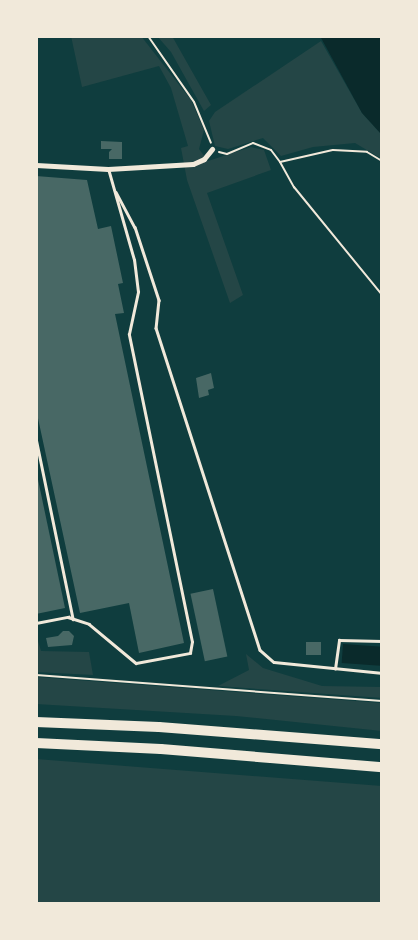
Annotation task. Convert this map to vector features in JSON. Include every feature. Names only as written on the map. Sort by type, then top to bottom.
[{"type":"highway","points":[[36,722],[159,727],[382,744]]},
{"type":"highway","points":[[36,743],[161,749],[382,767]]},
{"type":"street","points":[[36,165],[108,169],[193,164],[204,159],[212,149]]},
{"type":"lane","points":[[36,623],[73,619],[89,624],[136,663],[190,653],[192,642],[129,334],[138,292],[134,260],[108,169]]},
{"type":"lane","points":[[113,186],[135,227],[158,300],[156,328],[260,650],[274,662],[382,673]]},
{"type":"lane","points":[[36,438],[73,619]]},
{"type":"lane","points":[[335,669],[339,640],[382,641]]},
{"type":"path","points":[[148,36],[194,102],[211,137],[212,149],[227,154],[253,144],[271,150],[294,187],[382,295]]},
{"type":"path","points":[[280,162],[332,150],[367,152],[382,161]]},
{"type":"path","points":[[36,675],[382,701]]},
{"type":"shaded area","points":[[71,36],[141,36],[191,100],[204,130],[199,149],[208,161],[251,147],[264,150],[271,170],[207,193],[243,295],[230,303],[187,180],[181,148],[188,146],[171,88],[159,66],[82,87]]},
{"type":"shaded area","points":[[157,36],[172,36],[211,105],[204,111],[171,52]]},
{"type":"shaded area","points":[[320,36],[382,36],[382,135],[362,113]]},
{"type":"shaded area","points":[[321,41],[362,113],[382,135],[382,159],[355,143],[313,147],[281,156],[263,138],[228,149],[215,146],[209,121],[215,112]]},
{"type":"shaded area","points":[[36,634],[41,651],[89,652],[93,675],[36,672]]},
{"type":"shaded area","points":[[343,644],[382,647],[381,666],[342,663]]},
{"type":"shaded area","points":[[246,654],[263,668],[322,686],[382,687],[382,698],[218,686],[249,670]]},
{"type":"shaded area","points":[[36,677],[382,703],[382,731],[236,716],[36,704]]},
{"type":"shaded area","points":[[36,759],[382,786],[382,904],[36,904]]},
{"type":"building","points":[[101,141],[122,142],[122,159],[109,159],[109,152],[112,149],[101,149]]},
{"type":"building","points":[[36,176],[87,180],[98,229],[111,226],[123,283],[118,284],[124,313],[115,314],[184,643],[139,653],[129,603],[80,613],[36,409]]},
{"type":"building","points":[[211,373],[214,388],[208,390],[209,395],[199,398],[196,378]]},
{"type":"building","points":[[36,470],[65,608],[36,614]]},
{"type":"building","points":[[213,589],[227,656],[205,661],[191,594]]},
{"type":"building","points":[[63,631],[69,631],[74,636],[72,645],[48,647],[46,638],[58,636]]},
{"type":"building","points":[[306,642],[321,642],[321,655],[306,655]]}]
